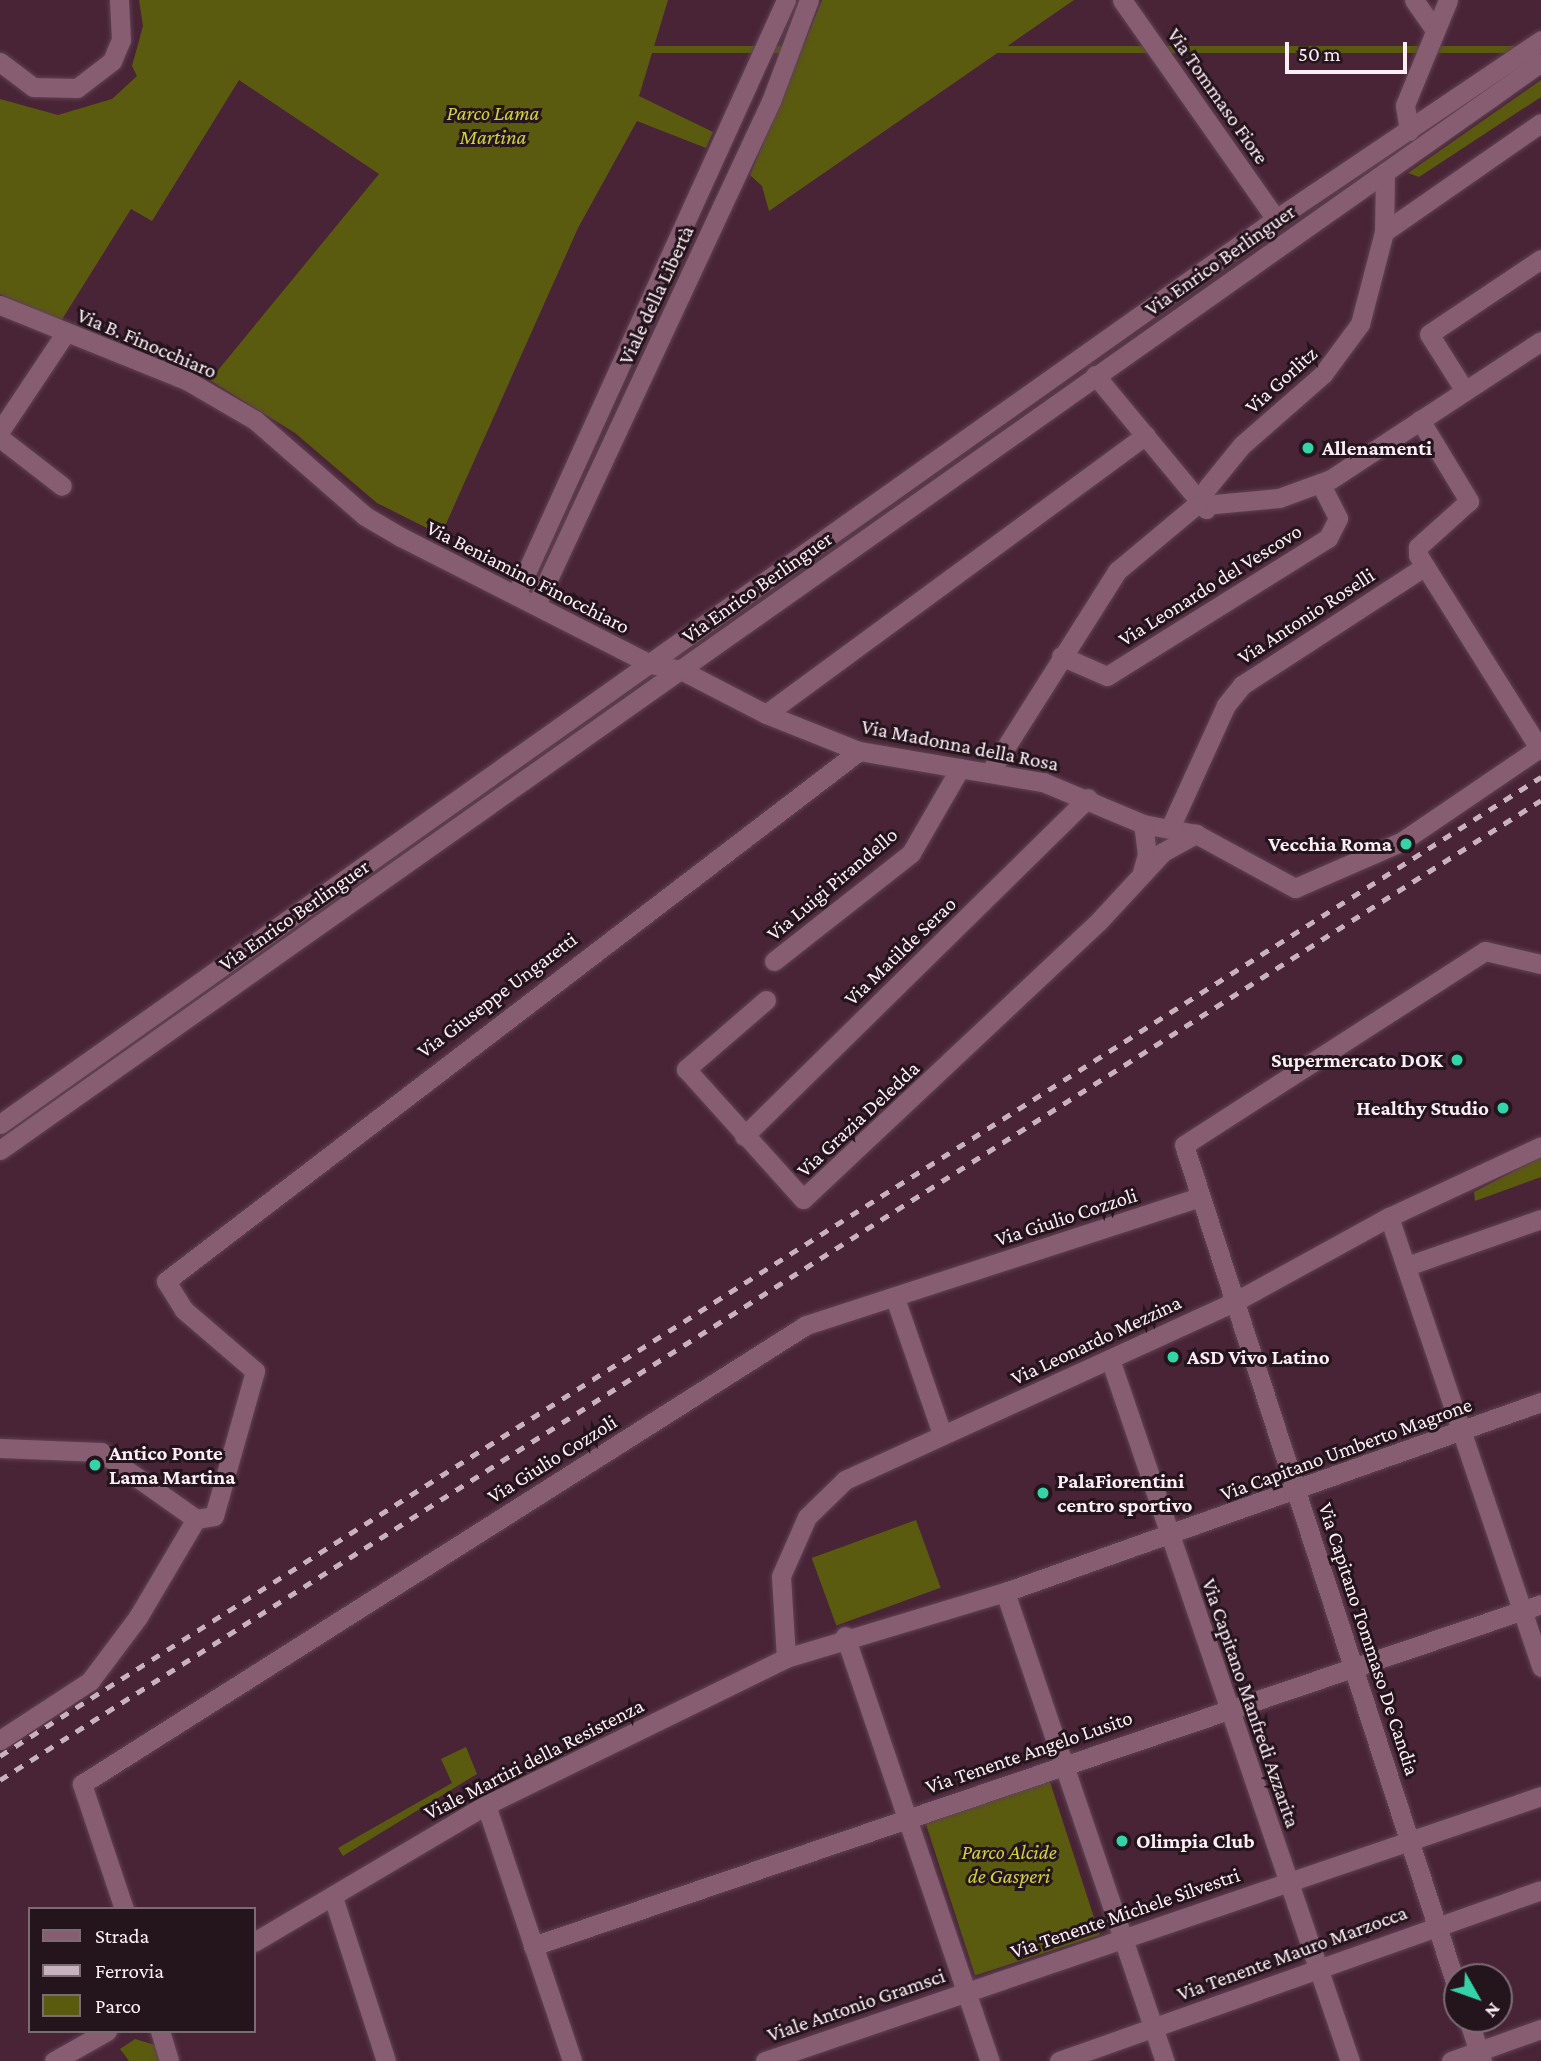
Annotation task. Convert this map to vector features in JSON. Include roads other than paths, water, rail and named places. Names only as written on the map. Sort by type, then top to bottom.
[{"type":"street","points":[[0,62],[10,82],[55,91],[97,77],[121,40],[119,0]]},
{"type":"street","name":"Viale della Libertà","points":[[516,595],[755,76],[786,0]]},
{"type":"street","name":"Viale della Libertà","points":[[536,605],[777,86],[809,0]]},
{"type":"street","name":"Via Tommaso Fiore","points":[[1122,0],[1276,219]]},
{"type":"street","points":[[1414,0],[1433,27]]},
{"type":"street","points":[[1409,131],[1405,105],[1433,27],[1448,0]]},
{"type":"street","name":"Via Enrico Berlinguer","points":[[0,1124],[643,660],[1276,219],[1541,40]]},
{"type":"street","name":"Via Enrico Berlinguer","points":[[0,1150],[1541,62]]},
{"type":"street","points":[[755,76],[777,86]]},
{"type":"street","points":[[1384,232],[1541,123]]},
{"type":"street","name":"Via Gorlitz","points":[[990,772],[1117,571],[1203,498],[1242,445],[1341,356],[1360,324],[1384,232],[1385,172]]},
{"type":"street","points":[[681,239],[703,248]]},
{"type":"street","points":[[1465,391],[1429,334],[1541,259]]},
{"type":"street","name":"Via B. Finocchiaro","points":[[0,305],[211,394],[302,457],[365,516]]},
{"type":"street","points":[[0,431],[66,332]]},
{"type":"street","points":[[1095,375],[1203,498],[1279,498],[1320,483],[1541,341]]},
{"type":"street","points":[[605,403],[626,412]]},
{"type":"street","name":"Via Antonio Roselli","points":[[1170,828],[1226,705],[1241,685],[1421,558],[1469,501],[1420,420]]},
{"type":"street","points":[[766,714],[1146,435]]},
{"type":"street","points":[[0,438],[62,486]]},
{"type":"street","name":"Via Leonardo del Vescovo","points":[[1061,656],[1107,677],[1328,538],[1338,518],[1320,483]]},
{"type":"street","name":"Via Beniamino Finocchiaro","points":[[365,516],[643,660],[681,670]]},
{"type":"street","points":[[1421,558],[1540,747]]},
{"type":"street","name":"Via Madonna della Rosa","points":[[681,670],[766,714],[859,751],[990,772],[1088,798],[1143,824],[1196,834],[1295,888],[1401,842],[1540,747]]},
{"type":"street","name":"Via Giuseppe Ungaretti","points":[[196,1518],[215,1516],[255,1371],[184,1310],[166,1281],[859,751]]},
{"type":"street","name":"Via Luigi Pirandello","points":[[774,961],[911,853],[960,768]]},
{"type":"street","name":"Via Matilde Serao","points":[[744,1136],[1088,798]]},
{"type":"street","points":[[1142,872],[1147,855],[1143,824]]},
{"type":"street","name":"Via Grazia Deledda","points":[[766,1000],[686,1069],[795,1196],[811,1197],[1142,872],[1196,834]]},
{"type":"street","name":"Via Capitano Tommaso De Candia","points":[[1448,1963],[1184,1145],[1485,951],[1541,964]]},
{"type":"street","name":"Via Leonardo Mezzina","points":[[786,1658],[781,1576],[807,1517],[845,1480],[1236,1301],[1389,1217],[1541,1146]]},
{"type":"street","name":"Via Giulio Cozzoli","points":[[124,1907],[82,1784],[806,1325],[1200,1197]]},
{"type":"street","points":[[1389,1217],[1464,1432],[1541,1667]]},
{"type":"street","points":[[1407,1266],[1541,1219]]},
{"type":"street","points":[[894,1298],[942,1434]]},
{"type":"street","name":"Via Capitano Manfredi Azzarita","points":[[1110,1359],[1288,1882],[1321,1967],[1350,2061]]},
{"type":"street","name":"Via Capitano Umberto Magrone","points":[[845,1636],[1005,1592],[1298,1491],[1541,1402]]},
{"type":"street","points":[[0,1448],[101,1452],[196,1518],[138,1617],[90,1681],[0,1740]]},
{"type":"street","points":[[1005,1592],[1165,2061]]},
{"type":"street","name":"Via Tenente Angelo Lusito","points":[[533,1946],[1062,1764],[1541,1604]]},
{"type":"street","points":[[845,1636],[962,1992],[990,2061]]},
{"type":"street","name":"Viale Martiri della Resistenza","points":[[256,1941],[486,1805],[786,1658],[845,1636]]},
{"type":"street","name":"Via Tenente Michele Silvestri","points":[[962,1992],[1541,1796]]},
{"type":"street","points":[[486,1805],[572,2061]]},
{"type":"street","name":"Via Tenente Mauro Marzocca","points":[[1059,2061],[1541,1890]]},
{"type":"street","points":[[333,1897],[386,2061]]},
{"type":"street","name":"Viale Antonio Gramsci","points":[[765,2061],[962,1992]]},
{"type":"street","points":[[1451,2061],[1480,2056],[1541,2029]]},
{"type":"street","points":[[161,2033],[169,2061]]},
{"type":"street","points":[[1473,2033],[1480,2056]]},
{"type":"street","points":[[54,2061],[87,2037]]},
{"type":"railway","points":[[0,1756],[1541,777]]},
{"type":"railway","points":[[0,1780],[1541,800]]},
{"type":"place","name":"Allenamenti","points":[[1308,448]]},
{"type":"place","name":"Vecchia Roma","points":[[1406,844]]},
{"type":"place","name":"Supermercato DOK","points":[[1457,1060]]},
{"type":"place","name":"Healthy Studio","points":[[1503,1108]]},
{"type":"place","name":"ASD Vivo Latino","points":[[1173,1357]]},
{"type":"place","name":"Antico Ponte Lama Martina","points":[[95,1465]]},
{"type":"place","name":"PalaFiorentini centro sportivo","points":[[1043,1493]]},
{"type":"place","name":"Olimpia Club","points":[[1122,1841]]},
{"type":"park label","name":"Parco Lama Martina","points":[[493,125]]},
{"type":"park label","name":"Parco Alcide de Gasperi","points":[[1009,1864]]}]
